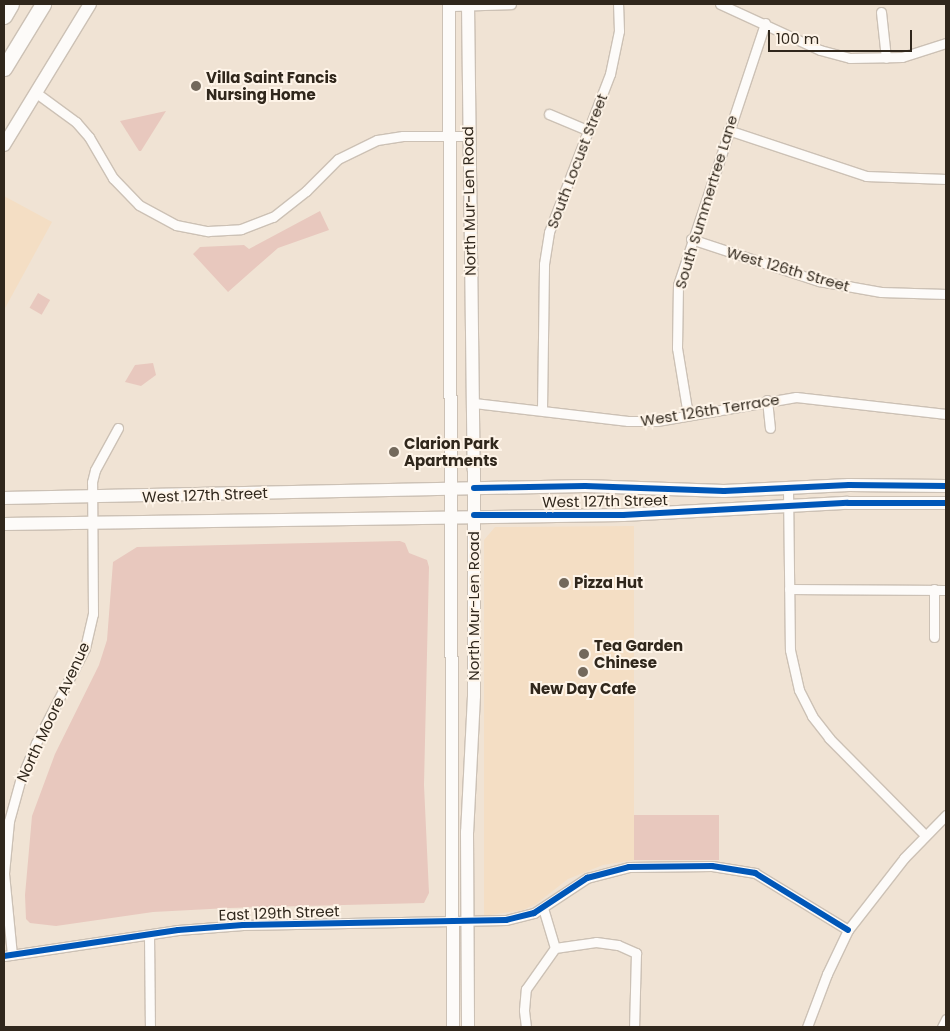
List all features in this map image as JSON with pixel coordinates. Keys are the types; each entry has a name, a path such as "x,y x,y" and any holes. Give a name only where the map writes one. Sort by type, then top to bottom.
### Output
{"highway":[{"path":"4,16 11,4"},
{"path":"4,68 43,4"}],"main road":[{"path":"4,145 90,4"},
{"name":"North Mur-Len Road","path":"449,5 454,1027"},
{"name":"North Mur-Len Road","path":"468,5 468,136 474,403 468,1027"},
{"name":"West 127th Street","path":"4,498 92,498 451,488 788,488 848,484 946,486"},
{"name":"West 127th Street","path":"4,524 94,524 451,515 623,515 788,506 946,503"}],"street":[{"path":"449,5 511,4"},
{"name":"South Locust Street","path":"542,410 544,264 549,232 614,59 618,4"},
{"path":"720,4 837,55 866,59 886,58 908,55 946,43"},
{"path":"881,12 886,58"},
{"name":"South Summertree Lane","path":"688,415 677,348 675,319 678,285 691,239 765,23"},
{"path":"35,92 76,122 121,188 150,213 188,228 222,231 254,225 285,209 333,164 361,146 397,136 468,136"},
{"path":"549,114 587,130"},
{"path":"728,130 866,176 946,179"},
{"name":"West 126th Street","path":"691,239 820,281 881,292 946,294"},
{"name":"West 126th Terrace","path":"474,403 628,421 657,421 767,400 818,398 946,414"},
{"path":"767,400 770,428"},
{"name":"North Moore Avenue","path":"8,955 4,873 9,821 20,782 36,743 86,648 93,614 94,524 92,498 95,470 118,428"},
{"path":"788,488 790,650 805,704 829,738 925,835"},
{"path":"790,589 946,590"},
{"path":"934,589 934,638"},
{"path":"808,1027 826,974 848,930 880,886 925,835 946,815"},
{"name":"East 129th Street","path":"8,955 149,935 243,925 453,923 519,918 543,908 587,878 616,868 735,867 764,877 848,930"},
{"path":"543,908 556,948"},
{"path":"149,935 150,1027"},
{"path":"526,1027 524,1010 526,989 556,948 596,942 618,945 636,954 634,1027"},
{"path":"942,1027 946,1020"}],"shaded area":[{"path":"166,111 141,151 139,151 120,121"},
{"path":"4,196 52,222 4,310"},
{"path":"320,211 329,230 278,248 228,292 193,254 200,247 244,245 249,249"},
{"path":"38,293 50,300 42,315 30,308"},
{"path":"153,363 156,375 141,386 125,382 135,365"},
{"path":"634,526 634,860 603,865 568,879 536,904 523,910 484,916 484,540 495,527"},
{"path":"400,541 405,543 409,553 427,560 429,567 424,785 429,893 424,903 229,908 153,912 56,926 30,923 26,919 25,895 32,816 55,754 99,665 107,640 113,562 137,547"},
{"path":"634,815 719,815 719,860 634,860"}],"cycle path":[{"path":"474,488 585,486 724,491 849,485 946,486"},
{"path":"474,515 623,515 848,503 946,503"},
{"path":"4,956 178,930 243,925 506,920 534,913 587,878 629,867 712,866 755,873 848,930"}],"place":[{"name":"Villa Saint Fancis Nursing Home","path":"196,86"},
{"name":"Clarion Park Apartments","path":"394,452"},
{"name":"Pizza Hut","path":"564,583"},
{"name":"Tea Garden Chinese","path":"584,654"},
{"name":"New Day Cafe","path":"583,672"}]}
